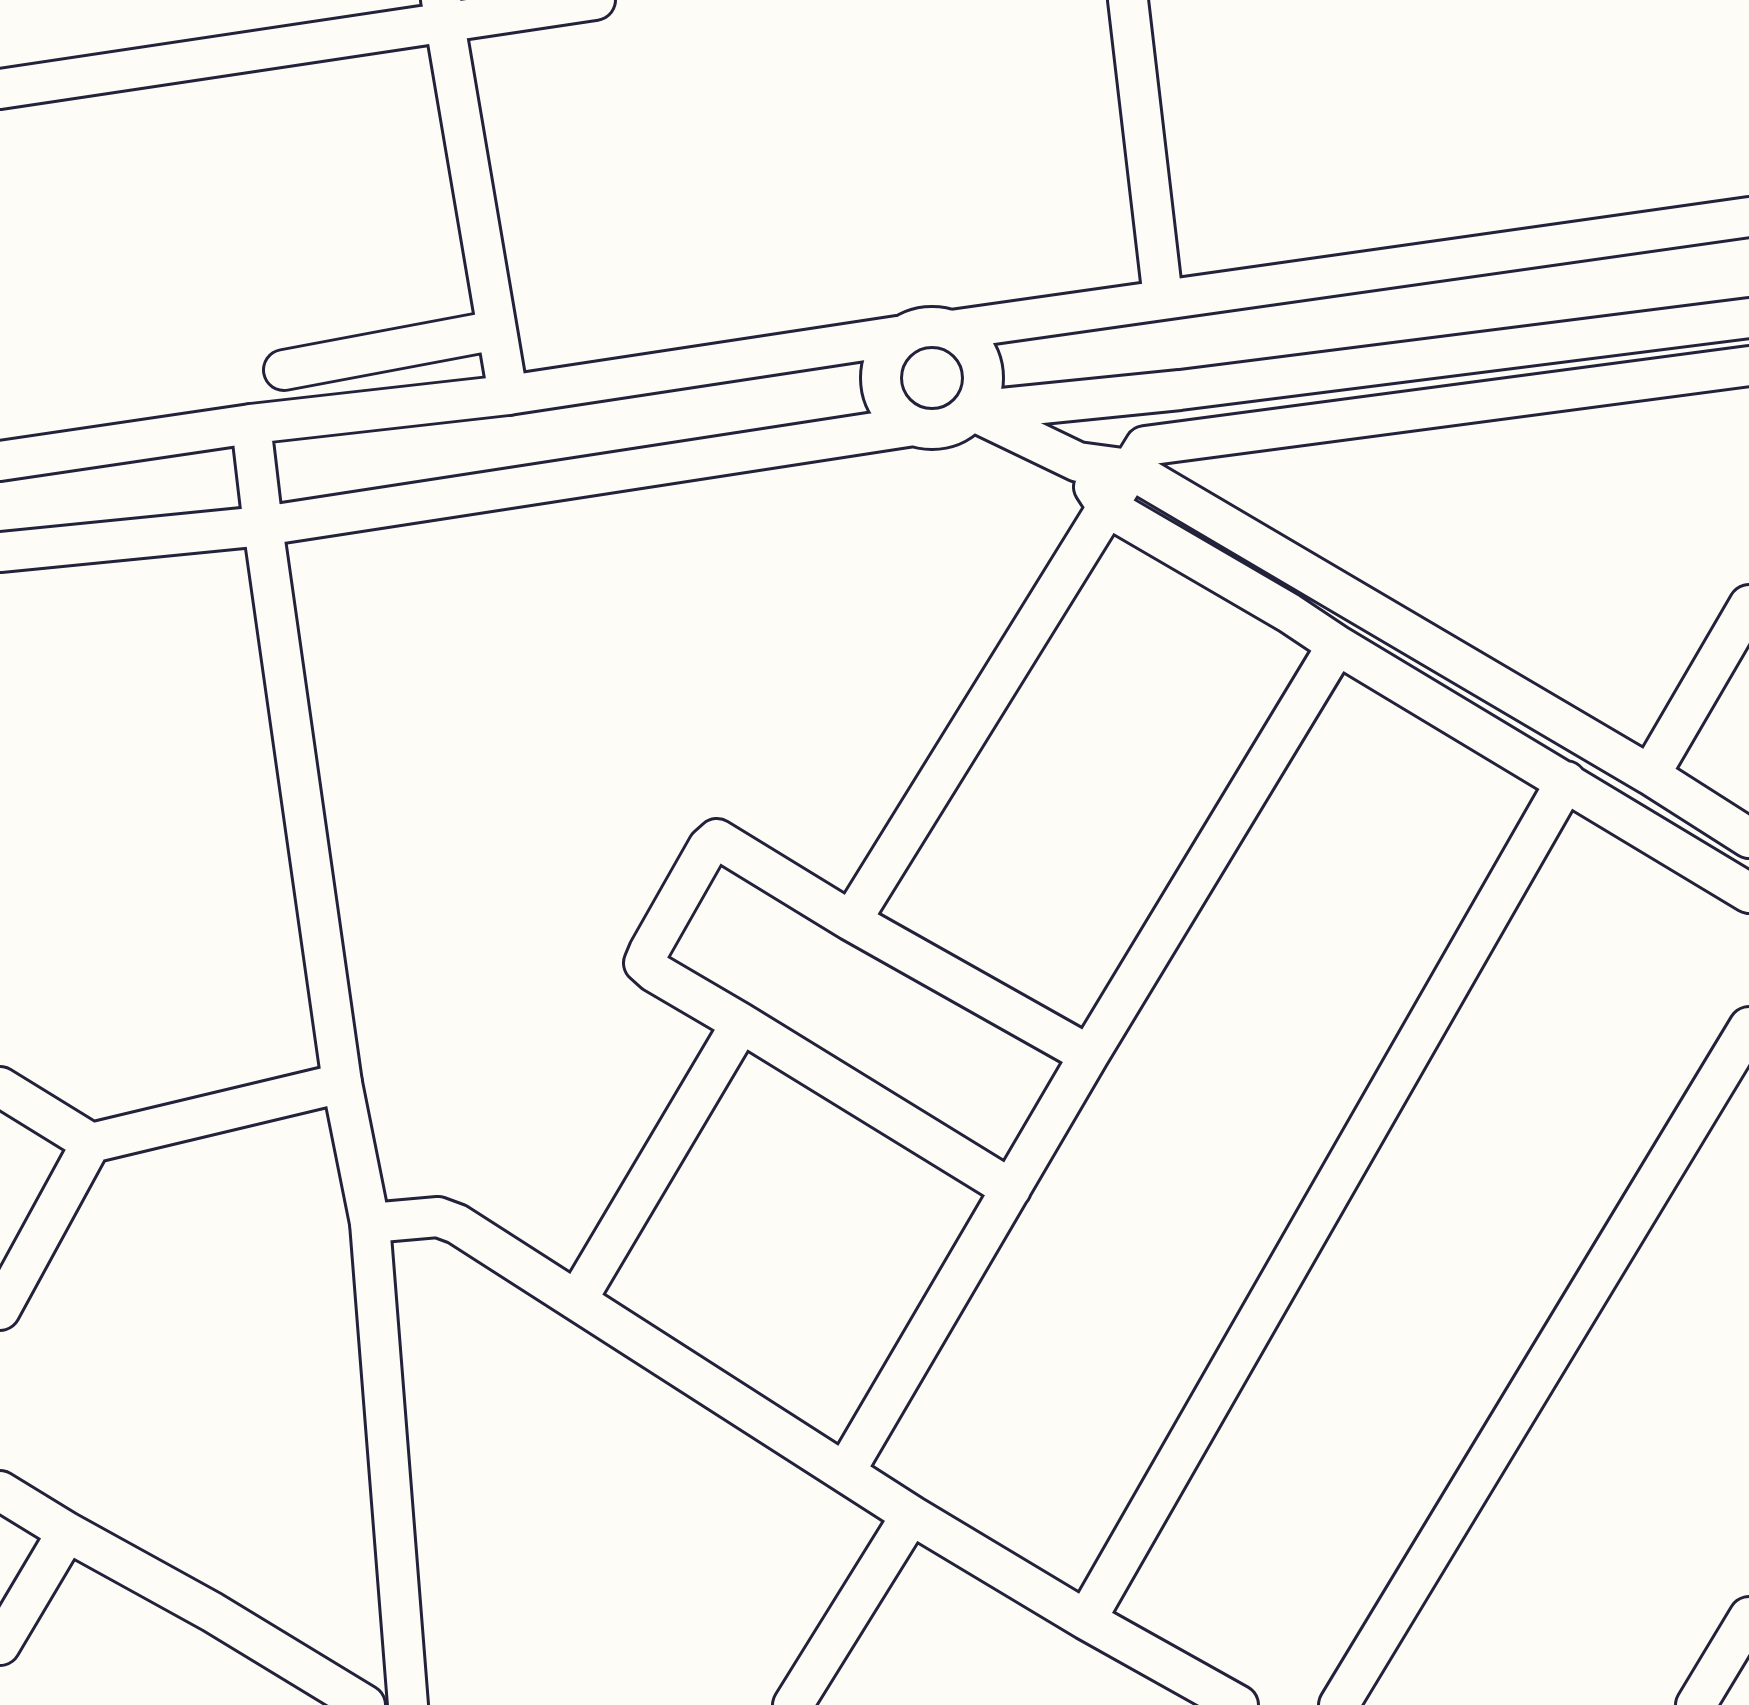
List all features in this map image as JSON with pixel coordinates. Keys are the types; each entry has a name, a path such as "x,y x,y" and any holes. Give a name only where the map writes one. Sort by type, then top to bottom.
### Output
{"street":[{"path":"0,89 443,12 595,0"},
{"path":"1128,0 1163,299"},
{"path":"443,12 508,395"},
{"path":"951,330 970,344 983,365 981,397 972,411 960,422 946,428 930,430 914,426 900,418 889,406 882,383 884,359 892,345 919,328 951,330 1749,217"},
{"path":"972,411 1180,390 1749,317"},
{"path":"284,370 497,330"},
{"path":"0,461 251,424 508,395 904,335"},
{"path":"851,921 1145,446 1749,366"},
{"path":"972,411 1079,462 1130,469 1650,775 1745,836 1734,884 1337,645 1289,613 1107,507 1079,462"},
{"path":"251,424 342,1083 370,1223 408,1705"},
{"path":"0,552 263,526 914,426"},
{"path":"1289,613 1312,576"},
{"path":"1650,775 1749,605"},
{"path":"845,1472 1089,1055 1337,645"},
{"path":"1086,1620 1566,782"},
{"path":"1011,1189 653,972 644,963 708,848 717,839 851,921 1089,1055"},
{"path":"577,1300 740,1023"},
{"path":"1339,1705 1749,1027"},
{"path":"0,1087 91,1143 342,1083"},
{"path":"0,1310 91,1143"},
{"path":"370,1223 438,1217 457,1224 911,1515 1086,1620 1238,1705"},
{"path":"0,1491 67,1532 212,1612 365,1705"},
{"path":"793,1705 911,1515"},
{"path":"0,1645 67,1532"},
{"path":"1696,1705 1749,1617"}]}
